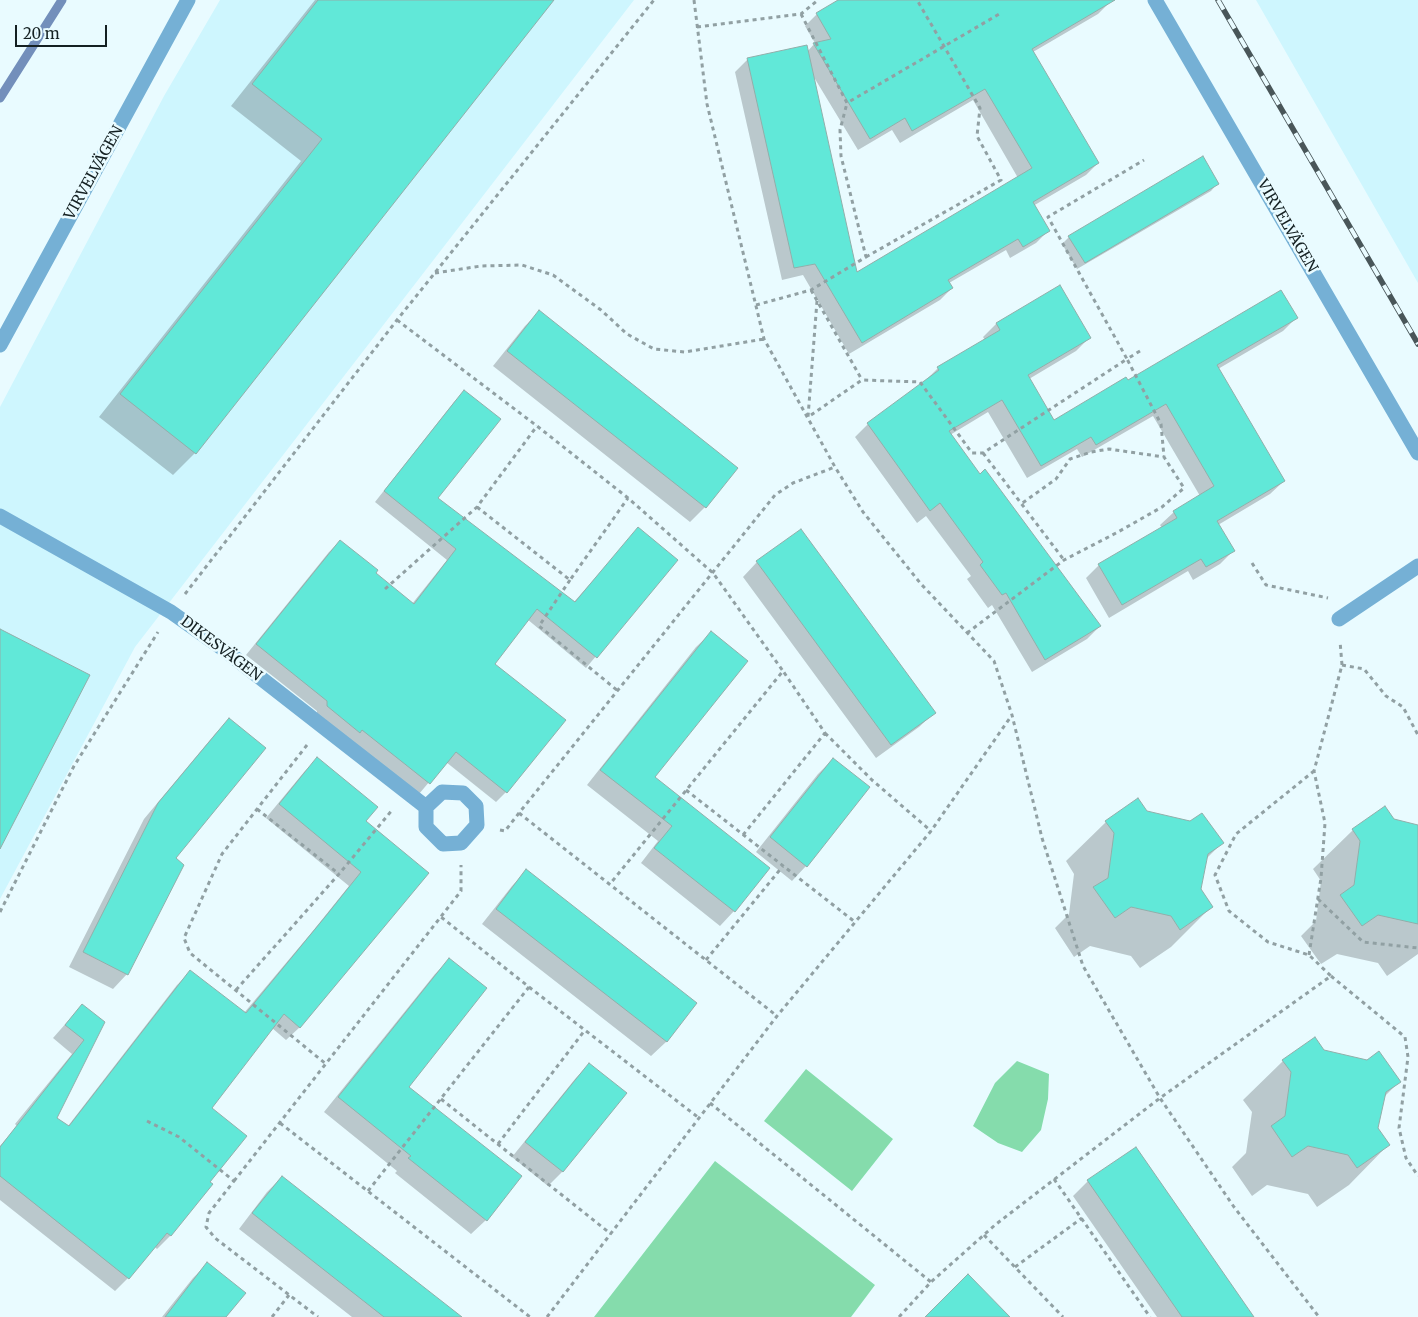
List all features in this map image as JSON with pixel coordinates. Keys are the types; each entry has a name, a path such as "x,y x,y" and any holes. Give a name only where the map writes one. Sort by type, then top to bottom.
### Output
{"street":[{"name":"VIRVELVÄGEN","path":"0,345 188,0"},
{"name":"VIRVELVÄGEN","path":"1155,0 1418,453"},
{"name":"DIKESVÄGEN","path":"0,516 171,612 226,651 426,807"},
{"path":"1339,619 1418,566"},
{"path":"442,792 463,793 476,806 477,825 461,843 443,844 426,827 426,807 442,792"}],"path":[{"path":"0,912 74,766 171,612 397,320 654,0"},
{"path":"694,0 707,104 764,339 835,467 863,512 921,584 994,661 1012,715 1042,838 1083,966 1160,1098 1234,1207 1319,1317"},
{"path":"697,27 801,14 818,0"},
{"path":"756,305 811,290 1001,180 977,136 980,108 917,0"},
{"path":"847,103 1001,13"},
{"path":"801,14 847,103 840,130 842,156 866,257"},
{"path":"967,633 1064,560 1162,507 1184,488 1164,457 1161,424 1048,216 1144,160"},
{"path":"434,274 481,266 522,265 553,275 600,310 627,334 654,349 685,352 764,339"},
{"path":"811,290 862,380"},
{"path":"808,417 818,301"},
{"path":"397,320 628,498 713,573 825,733 872,780 931,831"},
{"path":"808,417 862,380 920,382 972,453 983,453 1140,351"},
{"path":"385,589 477,507 536,426"},
{"path":"1021,504 1056,479 1070,459 1091,452 1109,449 1164,457"},
{"path":"983,453 1064,560"},
{"path":"477,825 505,831 775,495 792,483 835,467"},
{"path":"618,691 539,626 628,498"},
{"path":"477,507 570,580"},
{"path":"1252,563 1266,585 1328,597 1339,619 1342,665 1314,771 1326,823 1318,899 1309,955"},
{"path":"1342,665 1364,669 1386,696 1403,708 1418,735"},
{"path":"610,884 783,671"},
{"path":"547,1317 778,1016 931,831 1012,715"},
{"path":"322,726 222,854 184,938 190,953 326,1064"},
{"path":"743,834 825,733"},
{"path":"1314,771 1236,834 1215,875 1229,911 1268,942 1309,955 1331,976 1405,1037 1408,1057 1399,1128 1406,1158 1418,1176"},
{"path":"686,790 855,923"},
{"path":"236,990 339,874 407,792"},
{"path":"257,809 339,874"},
{"path":"519,813 778,1016"},
{"path":"318,1317 214,1238 206,1227 209,1213 460,891 461,843"},
{"path":"706,960 783,866"},
{"path":"1318,899 1363,942 1418,948"},
{"path":"441,917 699,1118"},
{"path":"899,1317 931,1282 984,1235 1054,1179 1160,1098 1331,976"},
{"path":"368,1191 529,987"},
{"path":"498,1144 585,1030"},
{"path":"441,1099 610,1234"},
{"path":"710,1103 931,1282"},
{"path":"147,1121 180,1137 234,1181"},
{"path":"280,1123 530,1317"},
{"path":"1054,1179 1150,1317"},
{"path":"1015,1267 1082,1218"},
{"path":"984,1235 1063,1317"},
{"path":"272,1317 289,1295"}],"shaded area":[{"path":"220,0 634,0 135,647 0,899 0,407 164,96"},
{"path":"1256,0 1418,0 1418,283"}],"green space":[{"path":"1017,1061 1049,1074 1048,1099 1041,1130 1022,1152 998,1143 973,1126 995,1083"},
{"path":"806,1069 893,1139 852,1191 764,1121"},
{"path":"715,1161 875,1285 851,1317 594,1317"}],"building":[{"path":"318,0 554,0 196,454 120,394 322,139 252,84"},
{"path":"838,0 1115,0 1032,49 1099,163 1033,202 1050,231 1023,247 1018,239 948,280 953,288 862,343 815,264 794,268 747,58 807,45 857,272 1032,168 985,89 912,131 905,118 870,139 813,43 831,39 816,13"},
{"path":"1203,156 1219,184 1085,263 1068,236"},
{"path":"1060,285 1091,338 1028,375 1054,420 1126,377 1128,380 1281,290 1298,318 1217,365 1285,481 1217,521 1235,551 1206,567 1201,559 1122,605 1098,564 1177,518 1173,511 1214,486 1166,404 1096,445 1091,437 1041,466 1002,400 949,431 980,474 985,469 1101,626 1045,660 1006,593 1002,595 980,565 983,562 940,503 930,511 867,423 939,370 937,367 1000,330 996,323"},
{"path":"539,310 738,468 706,508 507,351"},
{"path":"464,390 501,419 438,498 575,602 638,527 678,560 597,658 537,609 495,664 566,720 507,793 456,752 430,784 362,730 360,733 327,706 327,701 256,644 340,540 378,570 376,573 414,604 456,549 384,491"},
{"path":"801,529 936,713 891,745 756,561"},
{"path":"0,629 90,675 0,849"},
{"path":"711,631 748,661 655,777 770,868 735,912 654,848 672,826 600,770"},
{"path":"229,718 266,748 176,858 184,865 128,975 83,952 158,803"},
{"path":"317,757 378,807 366,821 429,873 300,1028 284,1014 212,1108 247,1136 210,1182 213,1184 171,1236 167,1233 129,1279 0,1176 0,1147 84,1040 65,1025 82,1004 105,1022 57,1118 69,1126 190,970 246,1013 325,917 361,872 279,804"},
{"path":"833,758 870,787 807,867 770,837"},
{"path":"1138,798 1147,811 1190,821 1202,813 1224,843 1208,854 1201,889 1213,907 1180,930 1171,916 1131,907 1115,918 1093,887 1108,878 1114,833 1105,821"},
{"path":"1385,806 1394,819 1418,825 1418,924 1378,915 1362,926 1340,895 1354,885 1360,841 1352,829"},
{"path":"526,869 697,1003 667,1042 496,909"},
{"path":"449,958 487,988 409,1087 522,1176 487,1221 408,1158 411,1156 338,1097"},
{"path":"1315,1037 1324,1050 1367,1060 1379,1051 1401,1082 1386,1092 1378,1128 1390,1145 1357,1168 1348,1155 1308,1146 1292,1157 1271,1126 1285,1116 1291,1072 1282,1060"},
{"path":"589,1063 627,1093 563,1172 525,1142"},
{"path":"1136,1147 1254,1317 1182,1317 1087,1180"},
{"path":"282,1176 462,1317 384,1317 252,1213"},
{"path":"207,1262 246,1293 226,1317 165,1317"},
{"path":"968,1274 1010,1317 925,1317"}],"waterway":[{"path":"0,98 62,0"}],"railway":[{"path":"1218,0 1418,344"}]}
